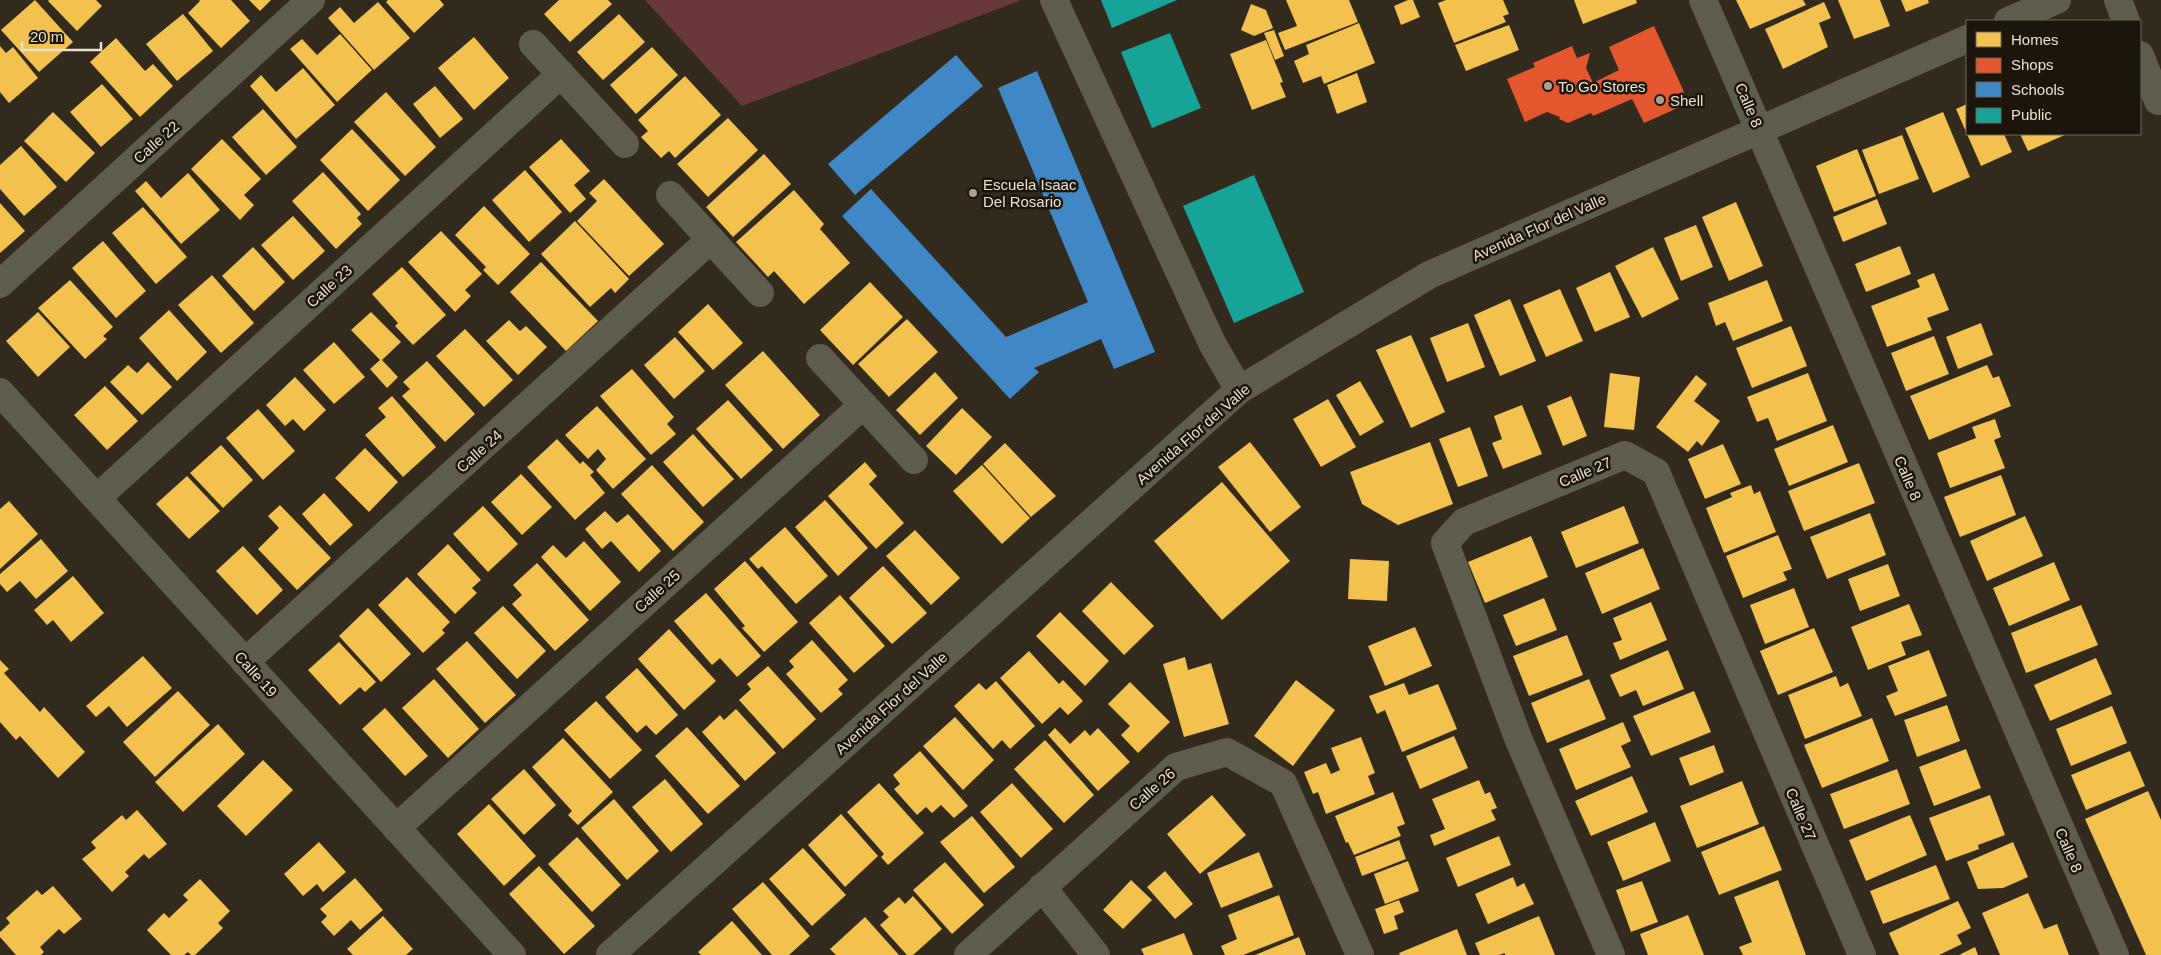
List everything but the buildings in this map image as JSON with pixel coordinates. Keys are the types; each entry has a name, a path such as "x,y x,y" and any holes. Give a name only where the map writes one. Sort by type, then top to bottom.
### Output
{"street":[{"name":"Calle 22","path":"0,284 311,0"},
{"path":"1054,0 1212,343 1239,390"},
{"name":"Calle 8","path":"1704,0 2115,955"},
{"path":"2010,20 2057,0"},
{"path":"2118,0 2126,20"},
{"name":"Avenida Flor del Valle","path":"610,955 1239,390 1429,275 1966,39"},
{"path":"533,44 625,144"},
{"path":"2141,58 2158,101"},
{"name":"Calle 23","path":"96,498 561,74"},
{"path":"670,195 760,293"},
{"name":"Calle 24","path":"246,662 711,240"},
{"path":"820,358 914,460"},
{"name":"Calle 19","path":"0,392 512,955"},
{"name":"Calle 25","path":"396,828 863,405"},
{"name":"Calle 27","path":"1611,955 1518,738 1445,543 1464,522 1625,455 1656,472 1862,955"},
{"name":"Calle 26","path":"968,955 1176,767 1227,752 1284,783 1360,955"},
{"path":"1042,887 1096,955"}],"shaded area":[{"path":"645,0 1021,0 742,106"}],"place":[{"name":"To Go Stores","path":"1548,86"},
{"name":"Shell","path":"1660,100"},
{"name":"Escuela Isaac Del Rosario","path":"973,193"}]}
